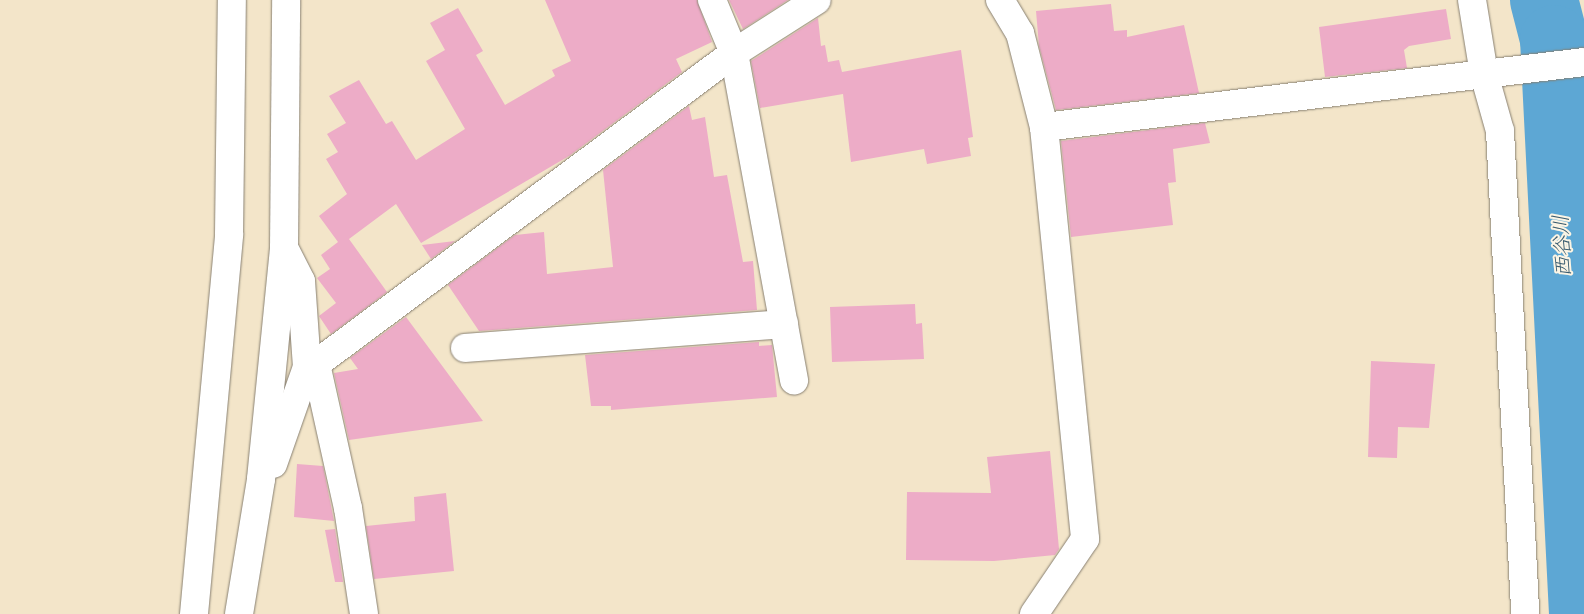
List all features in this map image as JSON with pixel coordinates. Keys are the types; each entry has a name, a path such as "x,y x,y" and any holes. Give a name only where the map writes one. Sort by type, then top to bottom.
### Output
{"street":[{"path":"194,614 229,234 232,0"},
{"path":"239,614 261,479 284,248 286,0"},
{"path":"712,0 734,53 794,381"},
{"path":"261,479 271,471 311,366 734,53 818,0"},
{"path":"1000,0 1020,32 1044,128 1085,539 1034,614"},
{"path":"1472,0 1484,74 1500,131 1525,614"},
{"path":"1044,128 1580,62"},
{"path":"284,248 301,281 311,366 348,508 364,614"},
{"path":"465,348 784,324"}],"building":[{"path":"545,0 697,0 712,42 676,59 682,72 569,156 421,243 396,204 349,239 387,292 331,334 319,316 336,303 317,278 330,269 321,255 338,242 319,216 347,194 326,159 338,152 327,134 346,123 329,96 359,80 386,124 392,121 416,160 465,129 426,61 445,50 430,23 458,8 483,51 476,55 505,105 555,76 552,70 571,61"},
{"path":"729,0 788,0 743,29"},
{"path":"1111,4 1114,31 1127,30 1127,37 1184,25 1199,93 1056,110 1039,46 1036,11"},
{"path":"1446,9 1451,39 1409,46 1404,50 1407,68 1325,77 1319,27"},
{"path":"818,18 821,46 825,45 828,62 839,60 842,72 961,50 973,137 968,138 971,156 927,164 924,149 851,162 843,94 760,108 751,61"},
{"path":"689,106 692,120 705,117 714,177 727,175 743,262 753,261 757,310 479,331 448,285 515,235 544,232 547,274 613,267 603,170"},
{"path":"1205,123 1210,143 1173,149 1176,182 1168,183 1173,225 1071,237 1061,141"},
{"path":"455,241 431,259 422,245"},
{"path":"915,304 916,324 922,323 924,359 832,362 830,307"},
{"path":"406,317 483,421 349,440 334,373 358,369 350,358"},
{"path":"759,342 759,346 772,345 777,397 611,410 611,406 591,406 585,355"},
{"path":"1371,361 1435,364 1429,428 1398,427 1397,458 1368,457"},
{"path":"1050,451 1059,549 1055,555 994,561 906,560 907,492 991,493 987,457"},
{"path":"297,464 323,466 334,521 294,517"},
{"path":"446,493 454,571 374,579 366,526 415,521 414,497"},
{"path":"335,529 343,582 335,582 325,530"}],"waterway":[{"name":"西谷川","path":"1544,0 1554,39 1583,614"}]}
